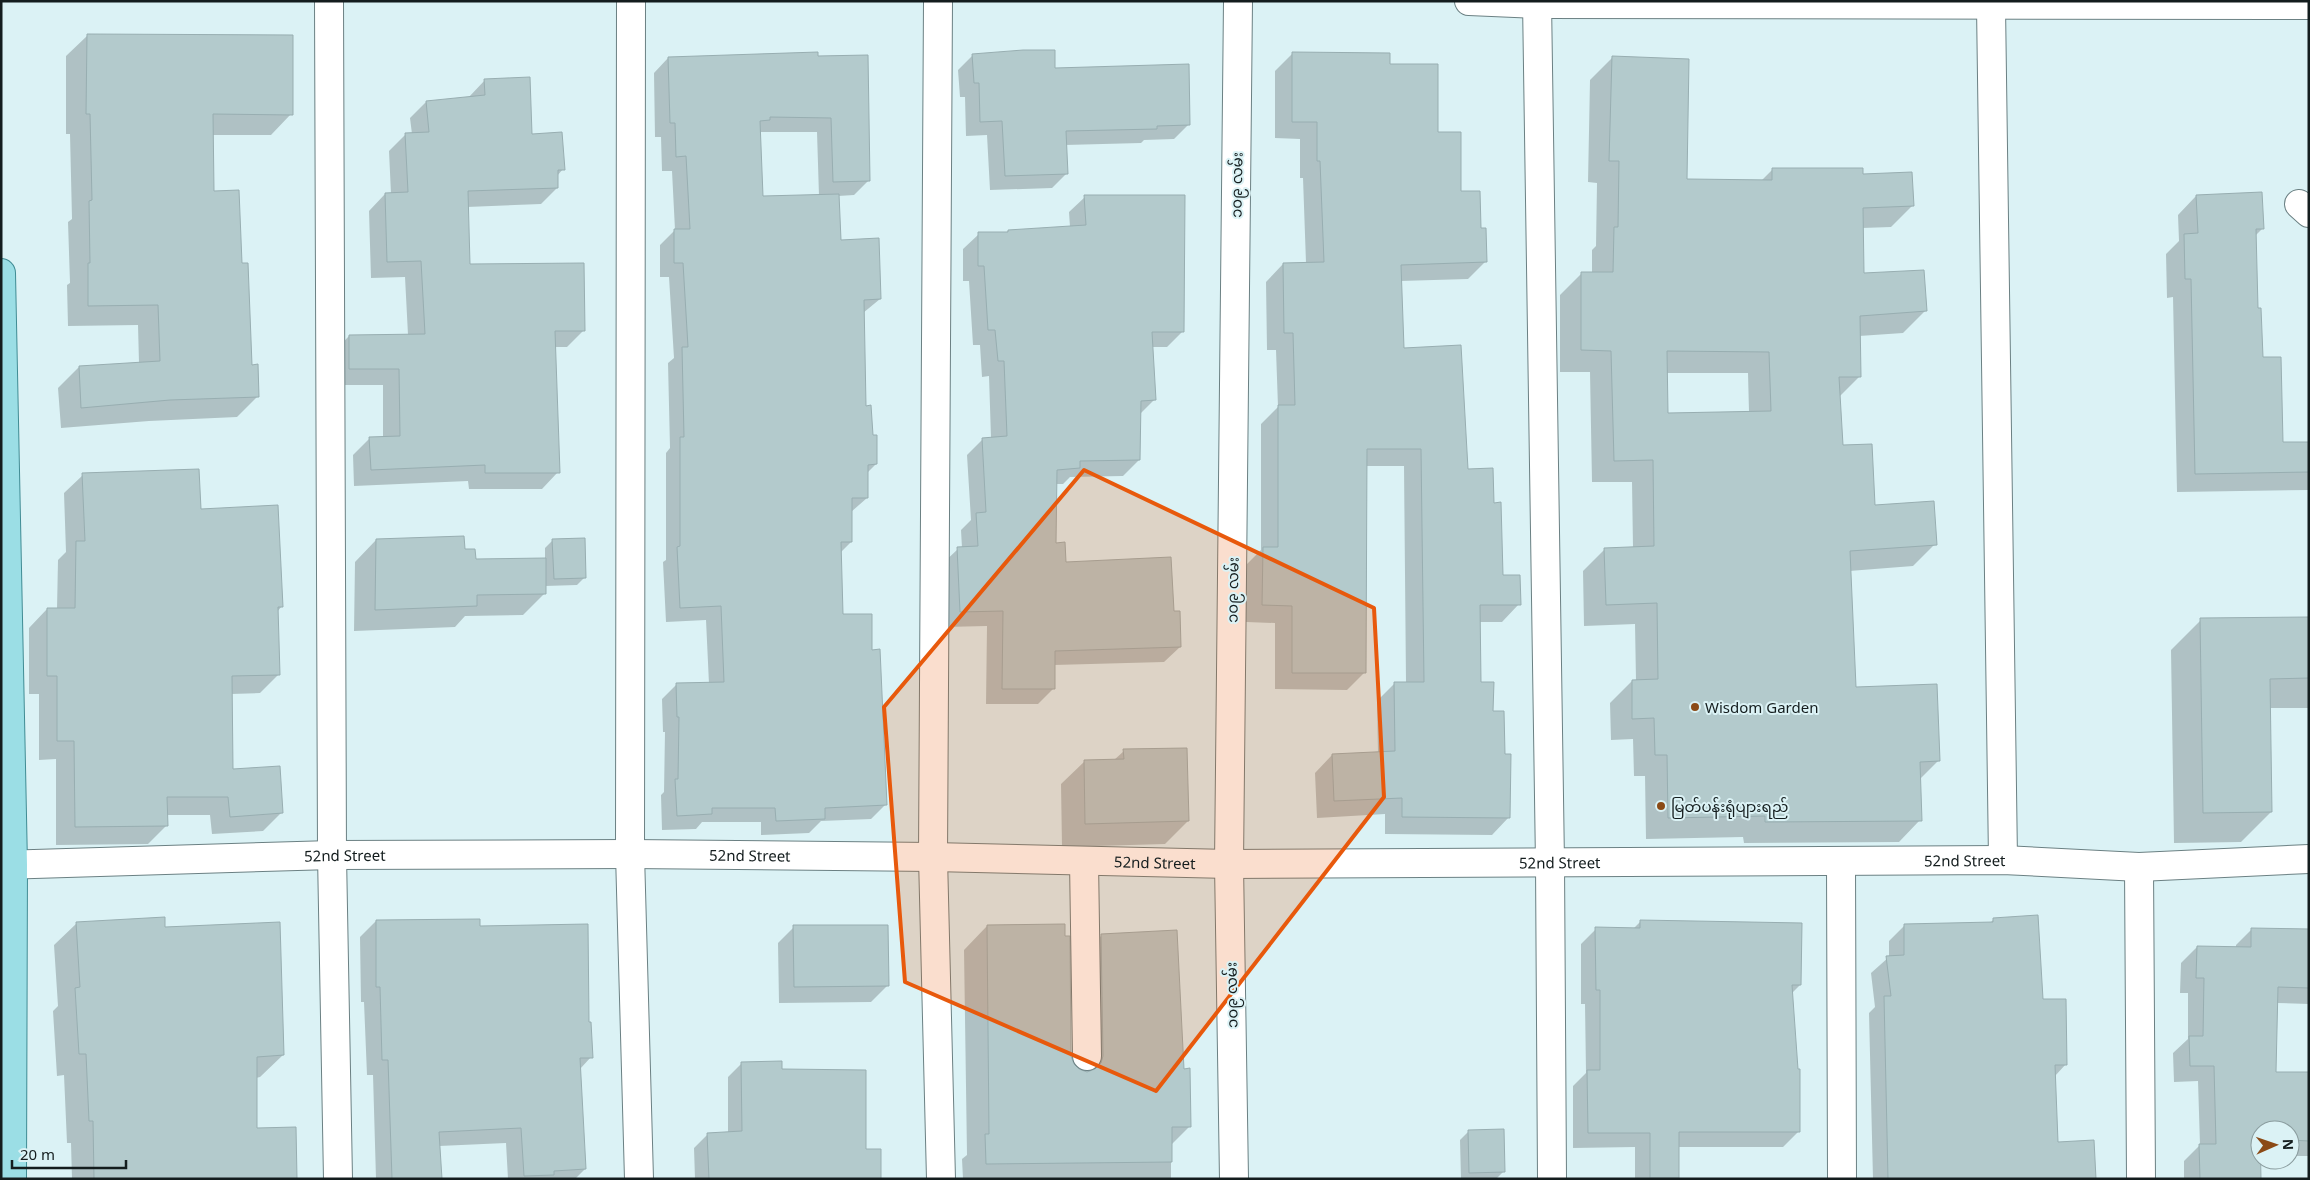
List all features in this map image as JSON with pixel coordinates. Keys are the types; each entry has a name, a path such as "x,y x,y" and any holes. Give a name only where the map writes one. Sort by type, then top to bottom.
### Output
{"main road":[{"path":"1,273 12,1179"}],"street":[{"path":"329,1 332,855 338,1179"},
{"path":"631,1 630,854 639,1179"},
{"path":"938,1 932,857 941,1179"},
{"name":"၁၀၉ လမ်း","path":"1234,1179 1229,864 1238,1"},
{"path":"1469,1 1991,6 2143,2 2309,5"},
{"path":"1537,3 1550,863 1552,1179"},
{"path":"1991,6 2003,860"},
{"name":"52nd Street","path":"7,865 332,855 630,854 932,857 1229,864 2003,860 2139,867 2309,859"},
{"path":"1084,861 1087,1056"},
{"path":"1841,862 1842,1179"},
{"path":"2139,867 2142,1179"}],"highlighted area":[{"path":"1084,470 1374,608 1384,797 1156,1091 905,982 884,707"}],"building":[{"path":"87,34 293,35 293,115 213,114 214,191 239,190 242,263 248,263 252,365 258,364 259,397 170,400 81,408 79,366 160,361 158,305 88,306 88,263 90,263 89,201 92,200 90,114 86,114"},
{"path":"1023,50 1055,50 1055,68 1189,64 1190,125 1157,126 1157,129 1066,131 1068,174 1005,176 1002,121 980,122 979,83 974,83 972,54"},
{"path":"818,52 818,56 868,55 870,181 833,182 831,118 770,117 770,120 760,121 763,196 839,194 841,240 879,238 881,299 864,300 866,406 871,405 873,435 877,435 877,464 868,465 868,498 852,498 852,542 841,542 843,614 872,614 872,650 880,649 887,805 825,808 825,819 776,821 775,808 712,808 712,814 677,816 675,779 678,779 679,717 677,717 676,683 724,682 721,606 680,608 677,547 680,546 680,437 684,437 682,347 688,347 683,263 674,263 674,229 690,229 686,156 676,157 675,123 670,123 668,57"},
{"path":"1292,52 1390,53 1390,64 1438,64 1438,132 1461,132 1461,191 1480,191 1481,228 1486,228 1487,262 1401,265 1404,348 1461,345 1468,469 1493,468 1494,503 1501,502 1503,575 1520,575 1521,605 1480,605 1481,682 1494,682 1493,711 1504,711 1505,754 1511,754 1510,818 1402,817 1402,798 1334,801 1332,754 1395,751 1394,682 1424,682 1421,449 1367,449 1366,673 1292,673 1292,606 1262,605 1263,547 1278,547 1278,405 1295,405 1293,333 1284,333 1283,263 1324,262 1320,161 1317,161 1317,122 1292,122"},
{"path":"1612,56 1689,59 1687,179 1772,180 1772,168 1863,168 1863,174 1912,172 1914,206 1863,208 1864,273 1924,270 1927,311 1860,316 1861,377 1839,377 1843,445 1872,444 1875,505 1934,501 1937,545 1850,551 1856,687 1937,684 1940,761 1920,762 1922,821 1765,822 1765,816 1668,818 1667,755 1655,755 1654,718 1632,719 1632,680 1658,679 1657,603 1606,605 1604,548 1654,546 1653,460 1614,461 1611,351 1581,350 1581,272 1613,272 1614,227 1618,227 1619,161 1609,161","holes":["1667,351 1769,352 1771,411 1668,413"]},
{"path":"530,77 532,134 562,132 565,170 558,170 558,188 468,191 470,264 584,263 585,331 555,331 560,473 485,473 485,465 371,470 369,437 400,436 399,369 349,369 349,335 425,334 421,261 387,262 385,193 408,192 405,133 429,132 426,101 485,95 484,79"},
{"path":"2262,192 2264,229 2256,229 2258,308 2261,308 2263,357 2281,357 2283,442 2309,442 2309,472 2195,474 2191,279 2185,279 2184,234 2198,233 2196,195"},
{"path":"1084,195 1185,195 1184,332 1152,332 1156,400 1141,401 1140,460 1080,461 1080,468 1057,470 1056,543 1065,542 1066,562 1171,557 1174,611 1180,611 1181,647 1055,651 1055,689 1002,689 1003,611 960,612 957,547 978,546 976,513 986,512 982,438 1007,436 1004,361 998,361 995,330 988,330 984,266 978,266 978,232 1008,232 1008,230 1086,225"},
{"path":"199,469 201,509 278,505 283,607 278,607 280,675 232,676 233,769 280,766 283,813 230,817 228,797 167,797 168,826 75,827 74,741 57,741 57,676 47,676 47,608 75,608 76,541 85,541 82,473"},
{"path":"464,536 465,549 475,549 476,559 546,558 546,594 477,595 477,606 375,610 376,539"},
{"path":"585,538 586,578 554,579 552,539"},
{"path":"2309,617 2309,678 2270,679 2272,812 2203,813 2200,618"},
{"path":"1187,748 1189,821 1085,824 1084,760 1124,759 1123,749"},
{"path":"2038,915 2043,999 2066,999 2067,1065 2055,1065 2058,1142 2094,1140 2096,1179 1888,1179 1884,996 1891,996 1886,956 1904,955 1904,924 1993,922 1993,918"},
{"path":"165,917 165,927 280,922 284,1055 257,1057 257,1128 296,1127 297,1179 94,1179 93,1121 89,1121 86,1054 79,1054 75,988 80,987 76,922"},
{"path":"480,919 480,926 588,924 589,1022 591,1022 593,1058 580,1058 586,1169 554,1171 554,1175 524,1176 521,1128 439,1132 442,1179 392,1179 388,1060 382,1060 380,987 376,987 376,920"},
{"path":"1640,920 1802,923 1801,985 1792,985 1798,1069 1800,1069 1800,1132 1679,1132 1679,1178 1650,1178 1650,1133 1588,1133 1587,1070 1600,1070 1600,990 1596,990 1595,927 1640,928"},
{"path":"1065,924 1065,936 1070,936 1071,1056 1074,1064 1079,1069 1087,1072 1095,1069 1101,1063 1103,1056 1101,934 1177,930 1184,1069 1190,1068 1191,1127 1172,1127 1172,1162 986,1164 985,1134 989,1134 987,925"},
{"path":"793,925 888,925 889,986 794,987"},
{"path":"2251,928 2309,929 2309,988 2278,987 2276,1072 2309,1072 2309,1141 2300,1141 2300,1120 2250,1120 2250,1170 2261,1170 2261,1179 2200,1179 2199,1144 2216,1144 2214,1066 2190,1066 2189,1036 2203,1036 2204,978 2196,978 2197,946 2251,947"},
{"path":"782,1061 782,1069 866,1070 866,1149 881,1149 881,1179 709,1179 707,1133 742,1131 741,1062"},
{"path":"1504,1129 1505,1172 1469,1173 1468,1130"}],"place":[{"name":"Wisdom Garden","path":"1695,707"},
{"name":"မြတ်ပန်းရုံပျားရည်","path":"1661,806"}]}
